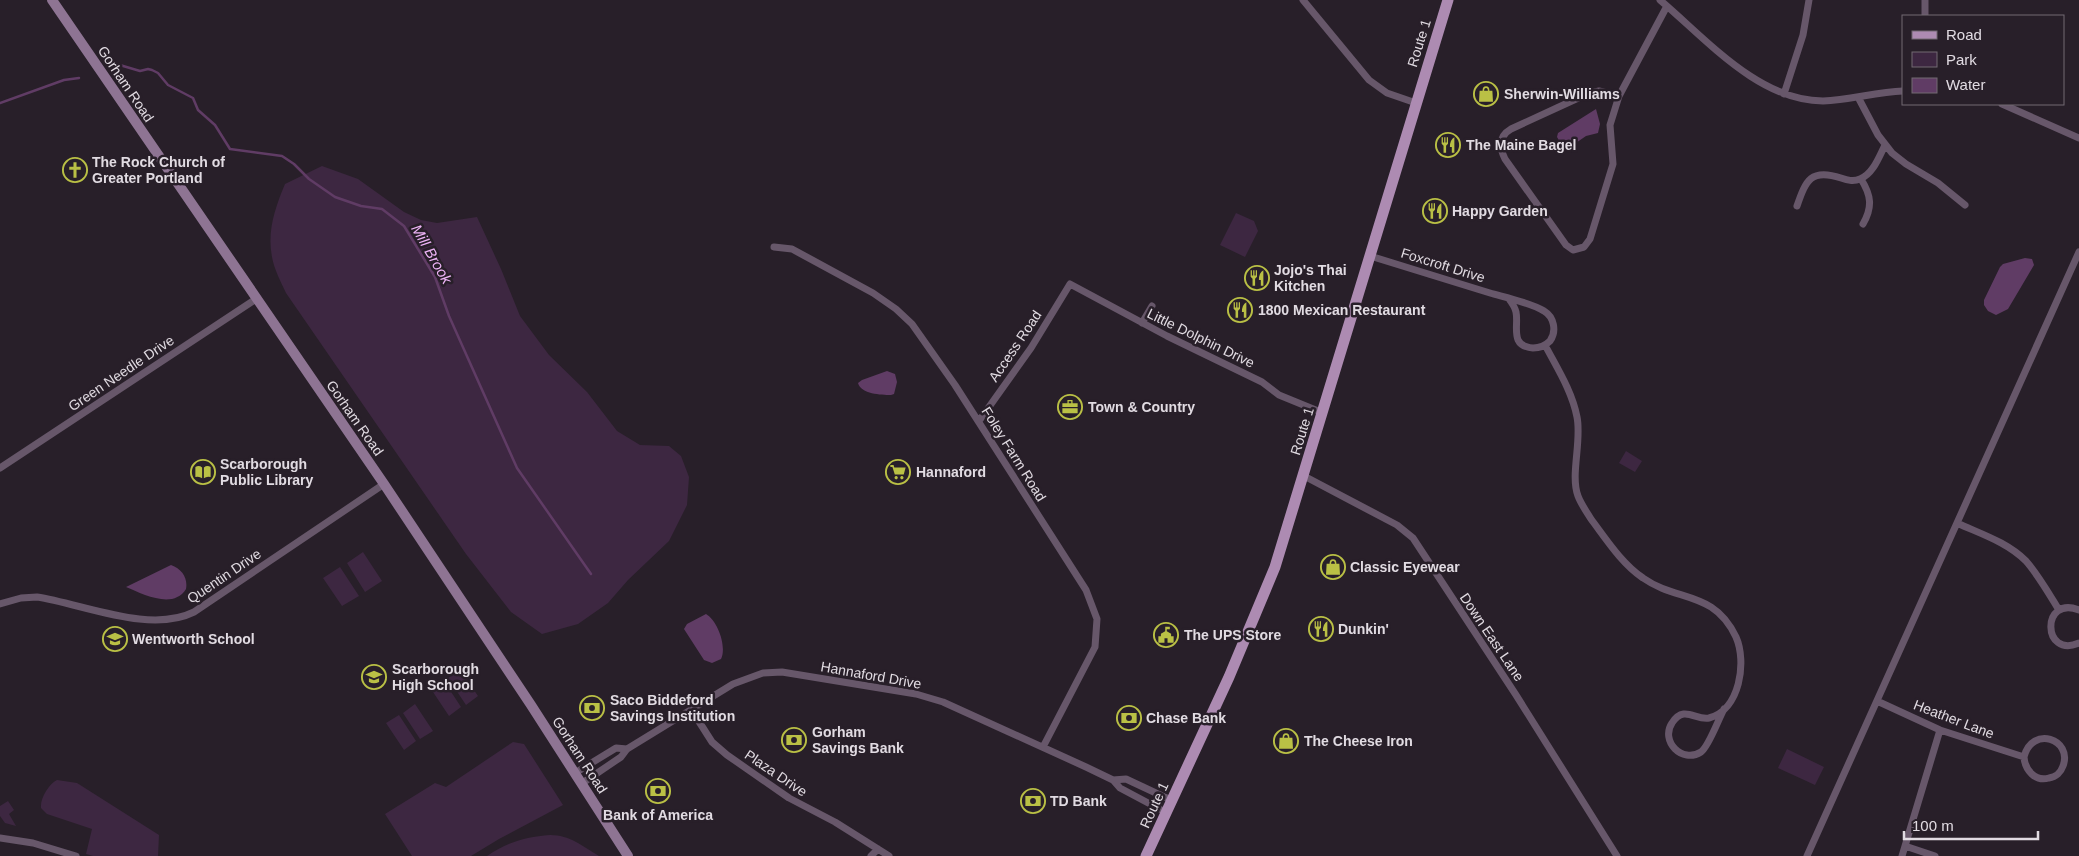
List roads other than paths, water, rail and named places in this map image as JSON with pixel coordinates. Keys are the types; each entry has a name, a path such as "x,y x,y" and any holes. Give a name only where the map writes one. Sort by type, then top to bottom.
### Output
{"main road":[{"name":"Gorham Road","path":"52,0 384,484 628,856"},
{"name":"Route 1","path":"1146,856 1173,801 1258,611 1275,567 1448,0"}],"street":[{"path":"1304,0 1368,80 1387,93 1416,102"},
{"path":"1660,0 1747,74 1764,86 1784,94 1816,100 1902,91"},
{"path":"1784,94 1803,35 1809,0"},
{"path":"1925,15 1926,0"},
{"path":"1619,96 1599,91 1587,94 1511,129 1504,134 1501,140 1505,159 1571,250 1576,250 1587,244 1596,226 1614,161 1610,125 1611,116 1619,96 1667,6"},
{"path":"1858,97 1885,145 1906,164 1938,183 1965,205"},
{"path":"2004,105 2079,138"},
{"path":"1797,206 1807,183 1818,174 1828,174 1849,181 1862,179 1872,170 1885,145"},
{"path":"1862,179 1868,189 1871,205 1864,224"},
{"name":"Foley Farm Road","path":"774,247 792,249 873,293 901,312 919,332 979,421 1081,580 1097,619 1097,634 1092,654 1044,747"},
{"path":"1807,856 2079,252"},
{"name":"Foxcroft Drive","path":"1370,256 1541,309 1550,317 1554,326 1554,332 1545,345"},
{"name":"Access Road","path":"979,421 1031,348 1070,284"},
{"name":"Little Dolphin Drive","path":"1070,284 1142,323 1262,382 1279,395 1323,413"},
{"name":"Green Needle Drive","path":"0,468 256,299"},
{"path":"1509,299 1516,313 1515,330 1519,340 1530,347 1536,348 1545,345 1566,385 1577,418 1579,435 1576,490 1580,502 1617,552 1636,573 1659,586 1704,602 1723,617 1736,638 1740,652 1740,674 1732,698 1716,724 1709,742 1700,752 1694,754 1684,754 1673,747 1669,731 1675,719 1687,714 1708,718 1724,709"},
{"path":"1142,323 1152,306"},
{"name":"Down East Lane","path":"1304,476 1397,525 1413,538 1524,708 1617,856"},
{"name":"Quentin Drive","path":"0,604 21,598 36,597 145,620 178,619 194,612 384,484"},
{"path":"1957,523 2000,542 2019,556 2033,570 2060,610"},
{"path":"2079,610 2072,608 2060,610 2052,619 2050,625 2056,641 2068,646 2079,643"},
{"name":"Hannaford Drive","path":"581,784 621,757 627,749 744,679 763,673 782,672 928,698 959,708 1113,780 1120,788 1167,813"},
{"name":"Heather Lane","path":"1878,701 1940,730 2024,757"},
{"name":"Plaza Drive","path":"691,709 712,742 727,754 789,798 835,822 889,856"},
{"path":"1902,856 1940,730"},
{"path":"2048,738 2060,745 2065,757 2064,764 2057,775 2044,779 2032,775 2024,764 2024,757 2026,750 2035,740 2048,738"},
{"name":"Hannaford Drive","path":"575,773 616,748 627,749"},
{"name":"Hannaford Drive","path":"1113,780 1126,779 1173,801"},
{"path":"0,838 33,843 76,856"},
{"path":"1905,846 1935,856"},
{"path":"871,856 878,849"}],"water":[{"path":"1596,109 1600,124 1598,133 1586,136 1570,147 1561,144 1557,137 1558,133"},
{"path":"2025,258 2032,259 2034,265 2008,309 1996,315 1988,311 1984,305 1984,300 2000,267 2003,264"},
{"path":"887,371 895,374 897,382 894,394 887,395 867,392 858,383 862,380"},
{"path":"171,565 183,574 186,585 186,589 174,599 149,596 126,587"},
{"path":"706,614 718,628 723,648 721,659 712,663 704,660 684,629 687,624"}],"waterway":[{"name":"Mill Brook","path":"113,63 140,71 152,70 158,73 168,85 193,98 198,110 215,125 230,149 282,156 294,164 309,179 335,197 361,206 382,209 404,226 435,277 449,316 517,468 591,574"},
{"name":"Mill Brook","path":"0,103 64,80 79,78"}],"place":[{"name":"Sherwin-Williams","path":"1486,94"},
{"name":"The Maine Bagel","path":"1448,145"},
{"name":"The Rock Church of Greater Portland","path":"75,170"},
{"name":"Happy Garden","path":"1435,211"},
{"name":"Jojo's Thai Kitchen","path":"1257,278"},
{"name":"1800 Mexican Restaurant","path":"1240,310"},
{"name":"Town & Country","path":"1070,407"},
{"name":"Scarborough Public Library","path":"203,472"},
{"name":"Hannaford","path":"898,472"},
{"name":"Classic Eyewear","path":"1333,567"},
{"name":"Dunkin'","path":"1321,629"},
{"name":"The UPS Store","path":"1166,635"},
{"name":"Wentworth School","path":"115,639"},
{"name":"Scarborough High School","path":"374,677"},
{"name":"Saco Biddeford Savings Institution","path":"592,708"},
{"name":"Chase Bank","path":"1129,718"},
{"name":"Gorham Savings Bank","path":"794,740"},
{"name":"The Cheese Iron","path":"1286,741"},
{"name":"Bank of America","path":"658,791"},
{"name":"TD Bank","path":"1033,801"}]}
